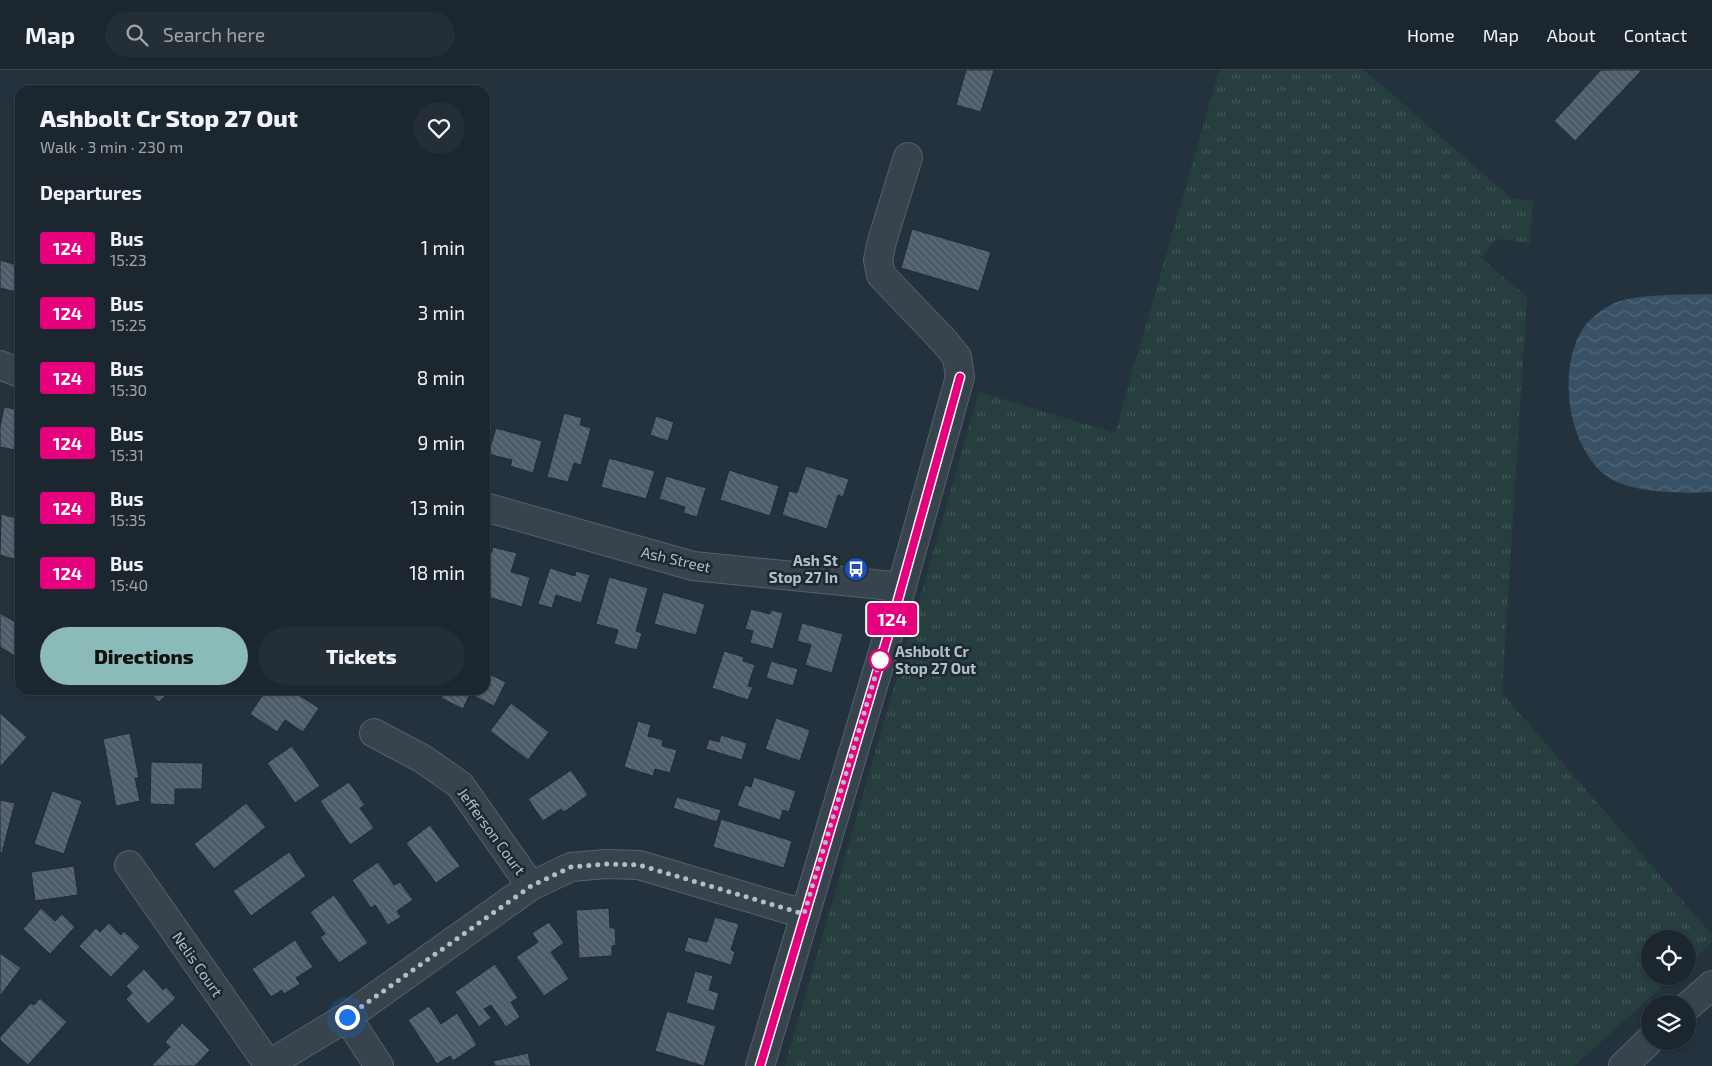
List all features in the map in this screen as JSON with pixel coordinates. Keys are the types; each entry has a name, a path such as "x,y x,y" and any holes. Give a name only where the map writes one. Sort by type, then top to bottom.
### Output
{"street":[{"path":"760,1066 902,587 960,377 957,357 881,275 878,260 882,241 908,158"},
{"path":"0,365 15,371"},
{"name":"Ash Street","path":"490,508 693,566 902,587"},
{"name":"Jefferson Court","path":"374,733 423,759 460,785 531,886"},
{"path":"267,1065 347,1017 531,886 571,867 606,864 639,865 804,914"},
{"name":"Nelis Court","path":"129,865 267,1065"},
{"path":"1696,999 1712,985"},
{"path":"347,1017 379,1066"},
{"path":"1623,1066 1641,1049"}],"green space":[{"path":"1219,70 1364,70 1511,198 1533,201 1530,243 1496,239 1481,258 1527,297 1502,693 1712,935 1712,943 1696,957 1696,930 1641,930 1641,985 1664,985 1653,995 1641,995 1641,1006 1574,1066 785,1066 979,392 1115,433"}],"water":[{"path":"1712,294 1712,492 1687,493 1644,489 1618,482 1608,477 1594,464 1584,448 1576,429 1571,408 1570,366 1574,347 1582,330 1598,313 1620,301 1660,295"}],"building":[{"path":"966,70 994,70 981,112 956,105"},
{"path":"1601,70 1642,70 1575,141 1554,121"},
{"path":"912,229 991,252 979,291 901,268"},
{"path":"0,260 15,264 15,292 0,288"},
{"path":"4,407 15,409 15,450 0,447 0,427"},
{"path":"564,413 582,418 580,425 591,428 581,465 574,463 568,482 547,477"},
{"path":"656,416 674,422 668,441 650,435"},
{"path":"496,428 542,441 533,473 510,466 512,460 490,454 490,448"},
{"path":"609,458 655,471 646,499 601,487"},
{"path":"806,466 849,479 843,497 838,495 827,529 782,515 789,491 797,493"},
{"path":"729,470 779,486 770,516 720,500"},
{"path":"666,476 706,488 697,517 683,513 685,507 659,499"},
{"path":"1,514 15,518 15,560 0,555"},
{"path":"493,547 517,553 511,572 530,577 522,607 490,597 490,557"},
{"path":"550,568 575,576 576,571 590,575 581,603 556,595 552,608 538,604"},
{"path":"609,577 648,588 636,631 642,633 637,650 614,644 618,630 596,624"},
{"path":"663,592 705,604 696,635 654,624"},
{"path":"751,609 770,614 771,610 783,613 773,649 750,643 753,631 745,629"},
{"path":"0,613 15,622 15,656 0,647"},
{"path":"802,623 843,634 832,673 805,665 811,645 797,641"},
{"path":"724,651 744,657 743,661 755,665 748,686 753,687 748,700 712,688"},
{"path":"771,661 798,669 793,686 766,678"},
{"path":"490,674 506,682 494,706 472,695 490,695"},
{"path":"153,695 167,695 159,702"},
{"path":"263,695 299,695 319,708 303,732 285,720 277,732 250,714"},
{"path":"442,695 470,695 463,709 441,698"},
{"path":"511,703 549,732 528,760 490,731"},
{"path":"0,713 27,737 0,767"},
{"path":"776,718 810,730 800,761 765,749"},
{"path":"638,721 651,725 648,736 663,740 662,746 677,750 670,773 655,769 653,776 624,767"},
{"path":"130,733 139,778 135,778 140,801 116,806 103,739"},
{"path":"721,735 747,743 742,760 706,749 709,739 719,742"},
{"path":"292,746 320,786 295,803 267,763"},
{"path":"151,762 203,763 202,789 175,789 175,805 150,804"},
{"path":"571,770 588,795 564,812 561,809 543,821 528,799"},
{"path":"754,777 796,791 789,812 783,810 780,820 737,806 745,785 751,787"},
{"path":"349,782 365,805 360,808 374,828 350,845 320,801"},
{"path":"52,791 82,801 64,854 34,844"},
{"path":"677,797 721,810 717,822 673,808"},
{"path":"0,800 15,803 2,853 0,852"},
{"path":"246,803 266,827 214,869 194,844"},
{"path":"721,819 792,841 784,868 713,847"},
{"path":"430,825 460,866 436,883 406,843"},
{"path":"289,852 306,876 251,916 233,891"},
{"path":"378,862 394,885 400,882 413,900 397,911 401,917 388,925 375,905 371,908 352,880"},
{"path":"74,866 78,895 35,901 31,872"},
{"path":"334,895 368,943 339,963 320,937 325,934 310,912"},
{"path":"41,908 55,921 62,914 75,927 50,954 23,929"},
{"path":"609,908 610,928 615,928 616,945 612,946 612,956 579,958 576,910"},
{"path":"715,917 739,924 731,950 735,952 731,965 684,951 688,937 707,942"},
{"path":"549,922 564,943 551,952 569,979 544,996 516,957 538,942 532,933"},
{"path":"109,923 121,935 124,931 140,947 111,977 79,946 96,928 100,932"},
{"path":"295,940 313,967 296,978 300,984 284,994 282,990 271,997 252,969"},
{"path":"0,953 21,968 0,996"},
{"path":"495,964 518,998 511,1002 520,1017 506,1027 491,1005 484,1009 491,1018 479,1027 455,992"},
{"path":"144,969 163,990 166,987 176,998 148,1024 126,999 132,993 126,986"},
{"path":"695,971 713,976 709,990 719,993 714,1011 686,1003"},
{"path":"40,998 67,1022 28,1065 0,1040 0,1037 31,1003 34,1005"},
{"path":"429,1006 441,1024 457,1013 477,1045 453,1061 450,1056 437,1064 408,1020"},
{"path":"667,1011 716,1026 704,1066 655,1051"},
{"path":"182,1023 210,1050 195,1066 151,1066 170,1047 165,1042"},
{"path":"528,1053 531,1066 495,1066 493,1061"}],"bus line":[{"name":"124","path":"760,1066 889,632 960,377"}],"place":[{"name":"Ash St Stop 27 In","path":"856,569"},
{"name":"Ashbolt Cr Stop 27 Out","path":"880,660"}],"route":[{"path":"347,1017 531,886 571,867 606,864 639,865 804,914 880,660"}]}
